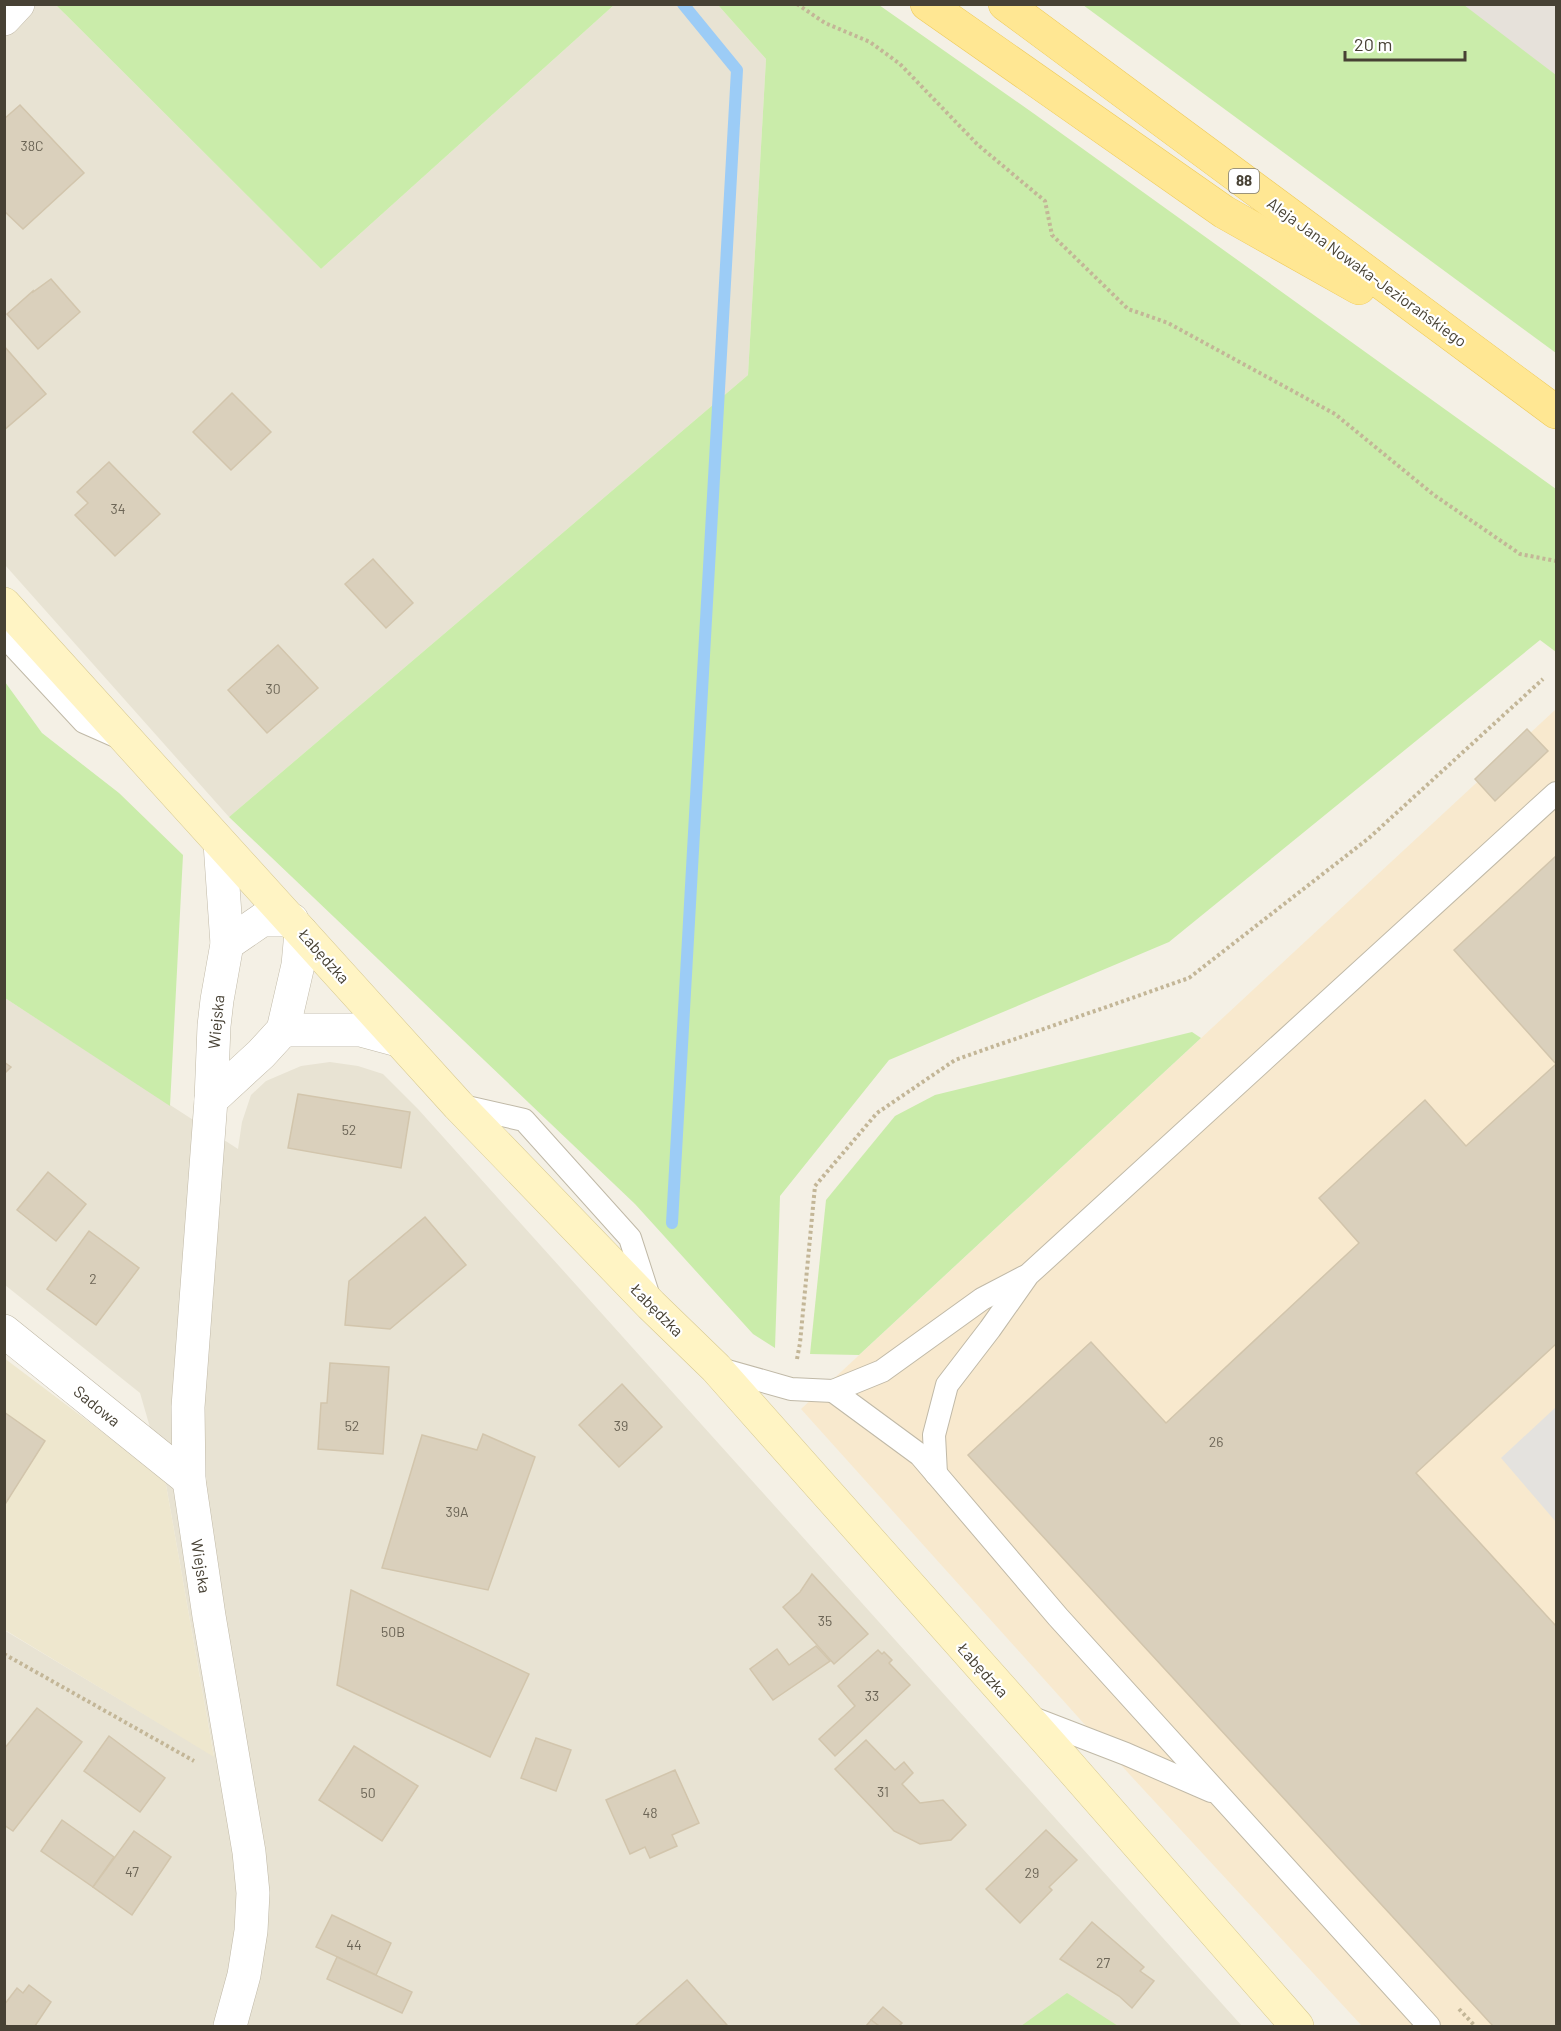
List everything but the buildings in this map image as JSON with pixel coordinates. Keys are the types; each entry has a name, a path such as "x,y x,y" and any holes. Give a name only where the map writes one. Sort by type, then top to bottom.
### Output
{"main road":[{"path":"927,4 1224,212 1484,358"},
{"name":"Aleja Jana Nowaka-Jeziorańskiego","path":"1005,4 1557,412"}],"street":[{"path":"4,19 18,4"},
{"name":"Łabędzka","path":"4,604 458,1105 651,1305 716,1368 1297,2026"},
{"name":"Wiejska","path":"220,843 227,944 217,1000 188,1407 189,1480 209,1616 249,1852 253,1893 251,1931 244,1975 230,2026"},
{"path":"211,1100 261,1054 283,1030 298,965 296,926 262,920 227,944"},
{"path":"283,1030 361,1030 398,1040"},
{"name":"Sadowa","path":"4,1331 189,1480"}],"lane":[{"path":"4,636 84,722 129,741"},
{"path":"936,1474 934,1435 947,1385 1028,1275 1557,793"},
{"path":"716,1368 791,1389 833,1391 882,1371 982,1299 1028,1275"},
{"path":"833,1391 920,1455 1058,1617 1428,2026"},
{"path":"1023,1714 1126,1754 1216,1793"}],"path":[{"path":"797,4 825,23 870,42 900,64 978,145 1045,201 1052,235 1128,309 1168,323 1335,414 1434,495 1520,554 1557,561"},
{"path":"791,1389 800,1343 815,1186 877,1113 955,1060 1189,978 1369,838 1543,679"},
{"path":"4,1654 197,1763"}],"shaded area":[{"path":"4,5 56,5 321,269 614,5 718,5 766,59 748,375 229,817 5,565"},
{"path":"1462,5 1556,5 1556,76"},
{"path":"1556,709 1556,2026 1362,2026 1131,1776 801,1409"},
{"path":"5,998 238,1149 242,1122 251,1095 266,1081 301,1066 330,1062 358,1066 383,1074 418,1109 1242,2026 5,2026 4,1630 214,1756 165,1479 140,1393 5,1285"},
{"path":"4,1358 165,1479 214,1757 5,1630"},
{"path":"1556,1407 1556,1522 1501,1458"}],"green space":[{"path":"56,5 614,5 321,269"},
{"path":"718,5 879,5 1556,489 1556,652 1540,640 1169,942 889,1060 780,1196 775,1348 753,1334 635,1204 229,817 748,375 766,59"},
{"path":"1083,5 1464,5 1556,75 1556,353"},
{"path":"5,682 42,733 119,793 183,855 170,1106 5,998"},
{"path":"1192,1032 1201,1038 859,1355 810,1354 826,1200 895,1116 935,1095"},
{"path":"1067,1993 1118,2026 1021,2026"}],"waterway":[{"path":"672,1223 737,70 683,4"}]}
